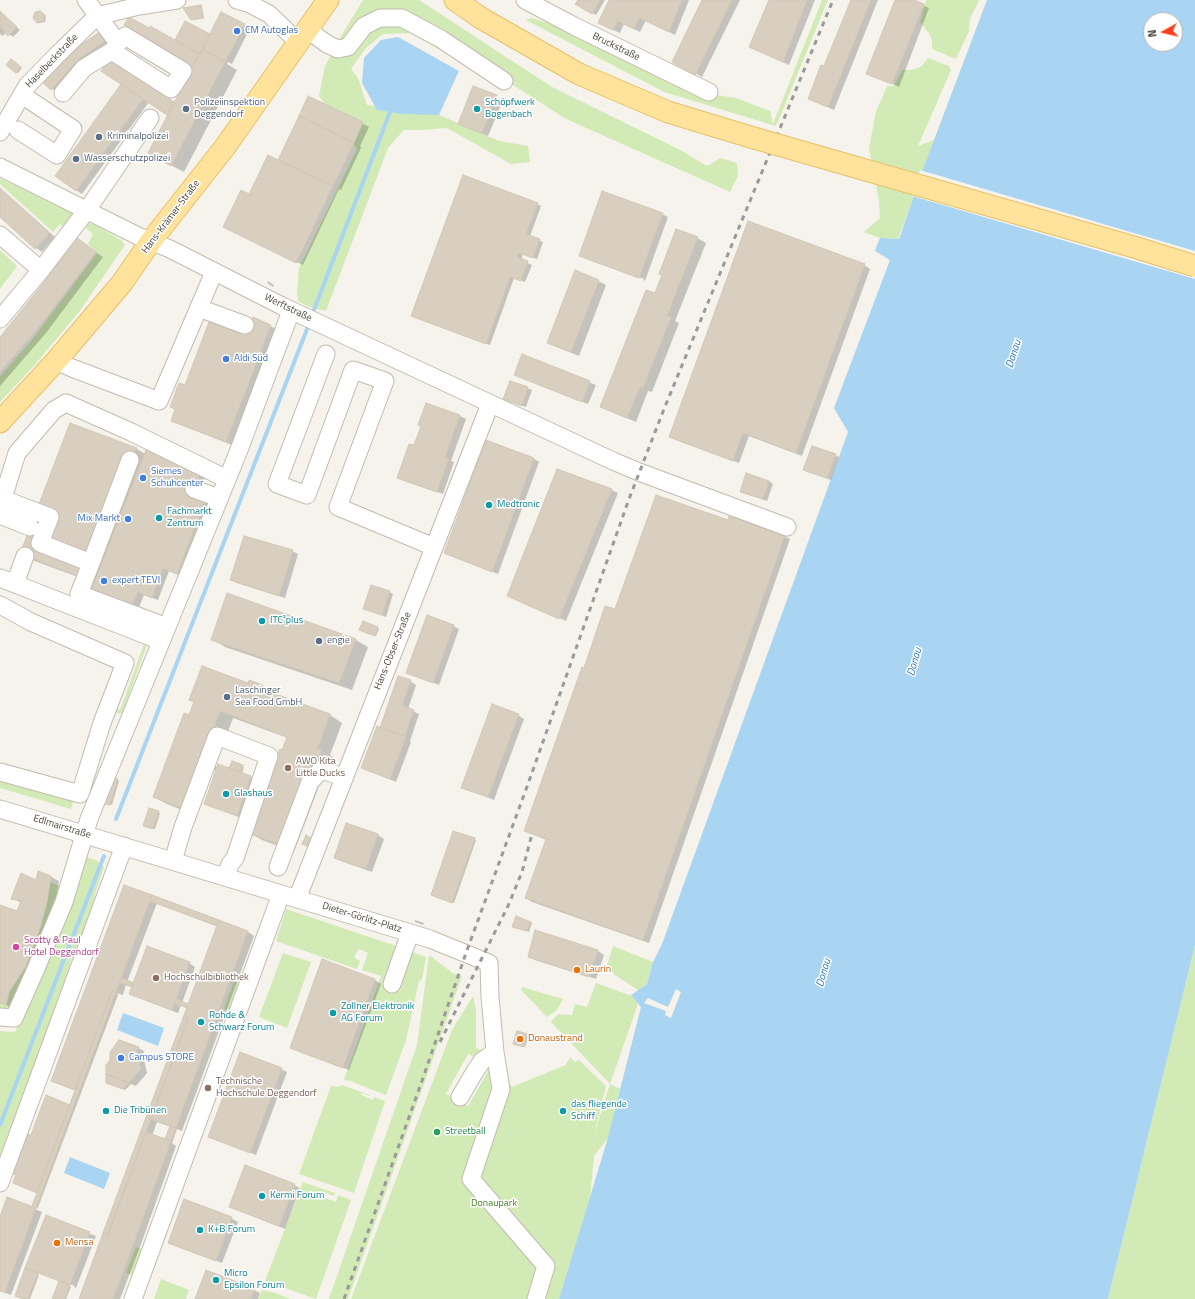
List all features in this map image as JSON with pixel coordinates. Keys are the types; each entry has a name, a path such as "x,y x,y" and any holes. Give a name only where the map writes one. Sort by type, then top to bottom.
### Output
{"main road":[{"name":"Hans-Krämer-Straße","path":"0,422 56,361 122,283 152,241 225,147 328,0"},
{"path":"455,0 481,18 579,74 668,112 1195,266"}],"street":[{"path":"63,93 84,68 115,47 98,16 86,0"},
{"path":"98,16 140,6 177,0"},
{"path":"237,0 248,3 269,14 304,36 338,49 348,47 364,26 380,18 402,18 441,39 504,82"},
{"name":"Bruckstraße","path":"525,0 574,26 708,92"},
{"name":"Haselbeckstraße","path":"0,132 27,86 48,63 98,16"},
{"path":"18,130 57,155 73,129 22,95"},
{"path":"0,319 41,270 87,210 150,118"},
{"name":"Werftstraße","path":"0,167 138,236 170,249 293,311 490,404 640,472 787,526"},
{"path":"0,235 41,270"},
{"path":"56,361 159,401 214,272"},
{"path":"199,308 245,325"},
{"path":"0,1017 14,1018 64,902 84,834 293,311"},
{"path":"326,354 277,484 307,495 353,370 385,381 338,507 434,547"},
{"path":"1,505 17,452 54,410 66,403 131,432 227,479"},
{"name":"Hans-Obser-Straße","path":"133,1299 289,896 344,777 490,404"},
{"path":"130,460 79,594 164,634"},
{"path":"194,489 219,498"},
{"path":"1,505 50,517 40,544 91,563"},
{"path":"1,505 30,527"},
{"path":"25,556 8,581 164,634"},
{"path":"0,605 31,622 125,663 102,724 80,794 0,772"},
{"path":"102,724 124,733"},
{"path":"173,861 183,827 217,736 269,756 235,858 230,864 226,877"},
{"path":"278,867 310,782 321,770 344,777"},
{"name":"Edlmairstraße","path":"0,809 124,846"},
{"path":"0,1183 124,846"},
{"name":"Dieter-Görlitz-Platz","path":"124,846 430,939 489,963 490,997 495,1052 501,1089 471,1179 546,1266 536,1299"},
{"path":"392,984 410,933"},
{"path":"460,1097 482,1061 495,1052"}],"green space":[{"path":"363,0 419,0 552,87 682,151 707,166 721,158 737,163 738,176 730,192 564,118 421,25 440,50 410,33 383,34 366,48 351,69 358,78 367,105 439,115 499,141 528,146 530,162 511,164 447,128 404,130 388,148 326,311 307,306 298,301 297,293 299,268 357,149 319,96 325,66"},
{"path":"822,0 828,0 776,126 664,92 526,20 531,18 552,24 566,33 581,34 704,93 736,98 770,111 773,124"},
{"path":"926,0 979,0 970,19 969,31 956,59 932,49 932,40 929,33 920,22"},
{"path":"928,58 949,66 951,70 918,146 934,140 898,239 880,238 864,232 880,218 879,201 869,148 876,112 887,86 894,86 902,70 912,70 922,66"},
{"path":"0,178 72,213 74,217 68,230 60,224 53,232 0,184"},
{"path":"87,223 94,224 121,240 125,245 79,312 32,368 0,402 0,376 31,341 97,253 88,244 93,234 86,228"},
{"path":"0,250 17,266 0,289"},
{"path":"144,644 147,645 122,714 114,712 115,709 120,710"},
{"path":"0,778 74,799 71,809 0,788"},
{"path":"82,856 96,860 104,867 96,891 85,939 71,960 64,988 21,1100 18,1115 11,1126 0,1155 0,1031 15,1032"},
{"path":"50,882 60,886 20,991 9,1009 0,1011 0,1002 6,1004 9,992 25,967 40,928 47,902"},
{"path":"286,909 396,946 382,983 400,990 412,952 426,957 422,979 419,981 406,1040 386,1095 352,1081 344,1080 381,976 362,970 368,953 359,949 354,957 360,961 357,969 276,941"},
{"path":"1195,945 1195,1299 1108,1299"},
{"path":"613,946 653,962 647,984 638,990 615,975 607,965"},
{"path":"283,953 311,962 287,1028 259,1017"},
{"path":"429,955 454,974 462,976 348,1299 329,1299 417,1045"},
{"path":"234,981 243,984 232,1012 224,1009"},
{"path":"596,983 632,996 638,1004 610,1084 551,1022 558,1014 572,1015 575,1004 587,1007"},
{"path":"522,987 563,999 557,1010 547,1017 521,990"},
{"name":"Donaupark","path":"473,996 476,1011 476,1048 481,1050 476,1058 468,1054 446,1094 468,1106 491,1066 512,1087 566,1065 570,1057 575,1062 579,1060 606,1086 594,1135 610,1084 620,1089 608,1138 594,1156 590,1197 559,1299 351,1299 452,1030"},
{"path":"341,1085 370,1095 362,1093 361,1095 373,1100 374,1097 385,1101 354,1193 299,1174 331,1086 339,1087"},
{"path":"303,1182 335,1193 334,1196 323,1192 322,1197 336,1202 338,1195 351,1200 316,1299 265,1281"},
{"path":"136,1247 148,1251 138,1277 126,1273"},
{"path":"161,1279 189,1290 186,1299 154,1299"},
{"path":"262,1290 275,1293 291,1299 258,1299"}],"water":[{"name":"Donau","path":"987,0 1195,0 1195,945 1108,1299 559,1299 607,1141 641,1007 631,995 647,984 653,962 662,944 848,432 834,408 890,260 875,251 877,245 880,238 899,239 923,169"},
{"path":"398,37 459,71 439,115 402,114 377,110 362,83 364,58 381,40"},
{"path":"123,1013 164,1028 158,1046 117,1030"},
{"path":"70,1157 110,1173 104,1189 64,1173"}],"pier":[{"path":"920,170 1195,251 1195,279 912,196"},
{"path":"676,989 681,992 671,1018 665,1015 666,1011 644,1003 648,998 668,1007"}],"building":[{"path":"578,0 600,0 592,14 575,4"},
{"path":"609,0 682,0 669,32 639,18 634,29 618,21 613,30 598,23"},
{"path":"702,0 732,0 695,75 672,62"},
{"path":"769,0 807,0 783,62 749,47"},
{"path":"851,0 871,0 828,107 808,99 821,65 824,66"},
{"path":"895,0 914,0 924,4 892,84 866,74"},
{"path":"201,5 203,18 191,20 183,8"},
{"path":"0,11 17,27 8,36 0,27"},
{"path":"40,11 45,15 44,21 37,23 33,18 35,12"},
{"path":"221,12 245,24 225,62 202,49"},
{"path":"129,17 149,28 150,26 200,54 192,67 142,39 144,37 124,25"},
{"path":"185,21 210,34 200,54 175,40"},
{"path":"104,29 110,38 80,58 51,90 43,83 72,51"},
{"name":"Polizeiinspektion Deggendorf","path":"202,49 225,62 171,166 148,153"},
{"path":"11,59 21,67 16,73 6,65"},
{"path":"110,59 174,102 167,115 101,71"},
{"name":"Kriminalpolizei","path":"121,84 143,99 76,191 55,176"},
{"name":"Schöpfwerk Bogenbach","path":"473,86 497,95 482,133 458,124"},
{"path":"308,96 363,122 354,143 299,116"},
{"path":"299,116 354,143 333,186 278,160"},
{"path":"268,155 333,186 296,263 223,227 241,190 249,194"},
{"path":"463,175 538,203 526,234 540,239 533,258 519,253 517,257 528,261 521,281 510,277 486,344 411,316"},
{"path":"0,188 50,233 35,249 0,217"},
{"path":"602,191 663,213 639,278 579,256"},
{"path":"748,221 865,264 796,453 743,433 733,461 669,437"},
{"path":"676,229 698,237 667,316 671,317 643,388 640,387 627,418 600,407 646,290 655,293 662,275 659,274"},
{"path":"76,237 96,252 38,328 0,372 0,337 46,280"},
{"path":"575,270 599,280 571,352 547,343"},
{"name":"Aldi Süd","path":"253,317 271,325 226,442 171,421 175,409 170,407 179,383 185,385 209,322 246,336"},
{"path":"522,354 590,381 582,402 514,375"},
{"path":"510,381 528,387 522,406 503,399"},
{"path":"426,403 460,415 445,457 449,458 437,492 397,478 409,444 414,445 421,426 418,425"},
{"path":"70,423 137,448 79,603 69,599 78,576 20,554"},
{"name":"Medtronic","path":"486,440 534,458 492,572 444,553"},
{"path":"812,446 836,454 827,478 803,470"},
{"name":"Fachmarkt Zentrum","path":"146,450 201,472 193,493 206,498 177,574 163,568 152,598 138,592 131,609 90,593"},
{"path":"557,469 612,489 559,619 507,596"},
{"path":"746,473 769,481 763,499 740,492"},
{"path":"656,495 728,520 729,516 785,535 643,940 525,898 546,839 524,831 582,667 584,668 605,606 615,609"},
{"path":"244,536 293,550 279,596 230,580"},
{"path":"371,585 390,591 382,615 363,609"},
{"name":"ITC²plus","path":"227,593 356,639 339,683 211,640"},
{"path":"427,615 454,625 433,683 406,673"},
{"path":"363,621 378,627 375,636 359,630"},
{"path":"202,666 248,683 249,680 263,685 262,689 330,714 318,748 322,750 317,763 313,761 282,846 249,833 280,749 282,750 287,737 220,711 185,809 153,797 184,713 189,715 194,702 189,700"},
{"path":"398,676 411,680 402,705 414,710 405,736 380,728"},
{"path":"492,704 519,714 488,797 461,788"},
{"path":"377,726 406,737 390,779 361,768"},
{"path":"232,761 243,765 241,772 229,768"},
{"name":"Glashaus","path":"218,764 251,776 237,816 204,804"},
{"path":"112,777 118,779 110,805 104,804"},
{"path":"149,808 159,811 153,829 143,826"},
{"path":"346,823 378,834 366,869 334,858"},
{"path":"453,831 475,838 452,903 431,895"},
{"path":"306,835 311,838 307,846 302,844"},
{"name":"Scotty & Paul Hotel Deggendorf","path":"38,871 51,876 47,902 40,928 26,966 9,992 6,1005 0,1002 0,905 17,911 21,901 11,899 21,873 36,880"},
{"path":"124,885 152,895 116,992 112,991 75,1090 51,1081"},
{"path":"152,895 219,920 217,926 150,901"},
{"path":"516,916 531,922 527,931 512,927"},
{"name":"Rohde & Schwarz Forum","path":"219,920 248,931 176,1128 151,1119 188,1019 183,1018"},
{"path":"535,930 598,950 589,977 528,957"},
{"path":"147,946 190,962 172,1010 129,994"},
{"name":"Zollner Elektronik AG Forum","path":"322,959 375,979 343,1068 290,1048"},
{"path":"121,978 134,983 132,987 120,983"},
{"path":"112,991 116,992 36,1208 32,1206"},
{"path":"176,999 188,1004 187,1008 175,1003"},
{"path":"183,1018 188,1019 108,1235 103,1233"},
{"name":"Donaustrand","path":"517,1031 528,1034 524,1047 513,1044"},
{"path":"119,1040 139,1047 137,1051 141,1069 129,1083 106,1074 106,1065 110,1060 110,1052"},
{"path":"240,1052 282,1068 250,1153 208,1137"},
{"path":"106,1074 129,1083 123,1089 106,1083"},
{"path":"46,1095 70,1105 37,1193 13,1183 16,1175 11,1173 25,1133 31,1135"},
{"path":"170,1126 176,1128 171,1141 165,1139"},
{"path":"146,1132 171,1141 113,1299 79,1299 103,1233 108,1235"},
{"name":"Kermi Forum","path":"245,1165 295,1184 279,1226 229,1207"},
{"path":"7,1197 36,1208 5,1292 0,1291 0,1217"},
{"name":"K+B Forum","path":"184,1199 232,1217 216,1261 168,1243"},
{"path":"46,1215 90,1232 70,1285 25,1268"},
{"path":"25,1268 38,1273 28,1299 15,1296"},
{"name":"Micro Epsilon Forum","path":"206,1270 255,1289 251,1299 195,1299"},
{"path":"59,1281 70,1285 65,1299 52,1299"}],"waterway":[{"path":"312,315 390,112"},
{"path":"116,819 309,324"},
{"path":"0,1125 104,856"}],"railway":[{"path":"344,1299 629,499 664,409 833,0"},
{"path":"440,1042 508,906 522,872 532,834"}],"place":[{"name":"CM Autoglas","path":"237,31"},
{"name":"Polizeiinspektion Deggendorf","path":"186,109"},
{"name":"Schöpfwerk Bogenbach","path":"477,109"},
{"name":"Kriminalpolizei","path":"99,137"},
{"name":"Wasserschutzpolizei","path":"76,159"},
{"name":"Aldi Süd","path":"226,359"},
{"name":"Siemes Schuhcenter","path":"143,478"},
{"name":"Medtronic","path":"489,505"},
{"name":"Fachmarkt Zentrum","path":"159,518"},
{"name":"Mix Markt","path":"128,519"},
{"name":"expert TEVI","path":"104,581"},
{"name":"ITC²plus","path":"262,621"},
{"name":"engie","path":"319,641"},
{"name":"Laschinger Sea Food GmbH","path":"227,697"},
{"name":"AWO Kita Little Ducks","path":"288,768"},
{"name":"Glashaus","path":"226,794"},
{"name":"Scotty & Paul Hotel Deggendorf","path":"16,947"},
{"name":"Laurin","path":"577,970"},
{"name":"Hochschulbibliothek","path":"156,978"},
{"name":"Zollner Elektronik AG Forum","path":"333,1013"},
{"name":"Rohde & Schwarz Forum","path":"201,1022"},
{"name":"Donaustrand","path":"520,1039"},
{"name":"Campus STORE","path":"121,1058"},
{"name":"Technische Hochschule Deggendorf","path":"208,1088"},
{"name":"Die Tribünen","path":"106,1111"},
{"name":"das fliegende Schiff","path":"563,1111"},
{"name":"Streetball","path":"437,1132"},
{"name":"Kermi Forum","path":"262,1196"},
{"name":"K+B Forum","path":"200,1230"},
{"name":"Mensa","path":"57,1243"},
{"name":"Micro Epsilon Forum","path":"216,1280"}]}
